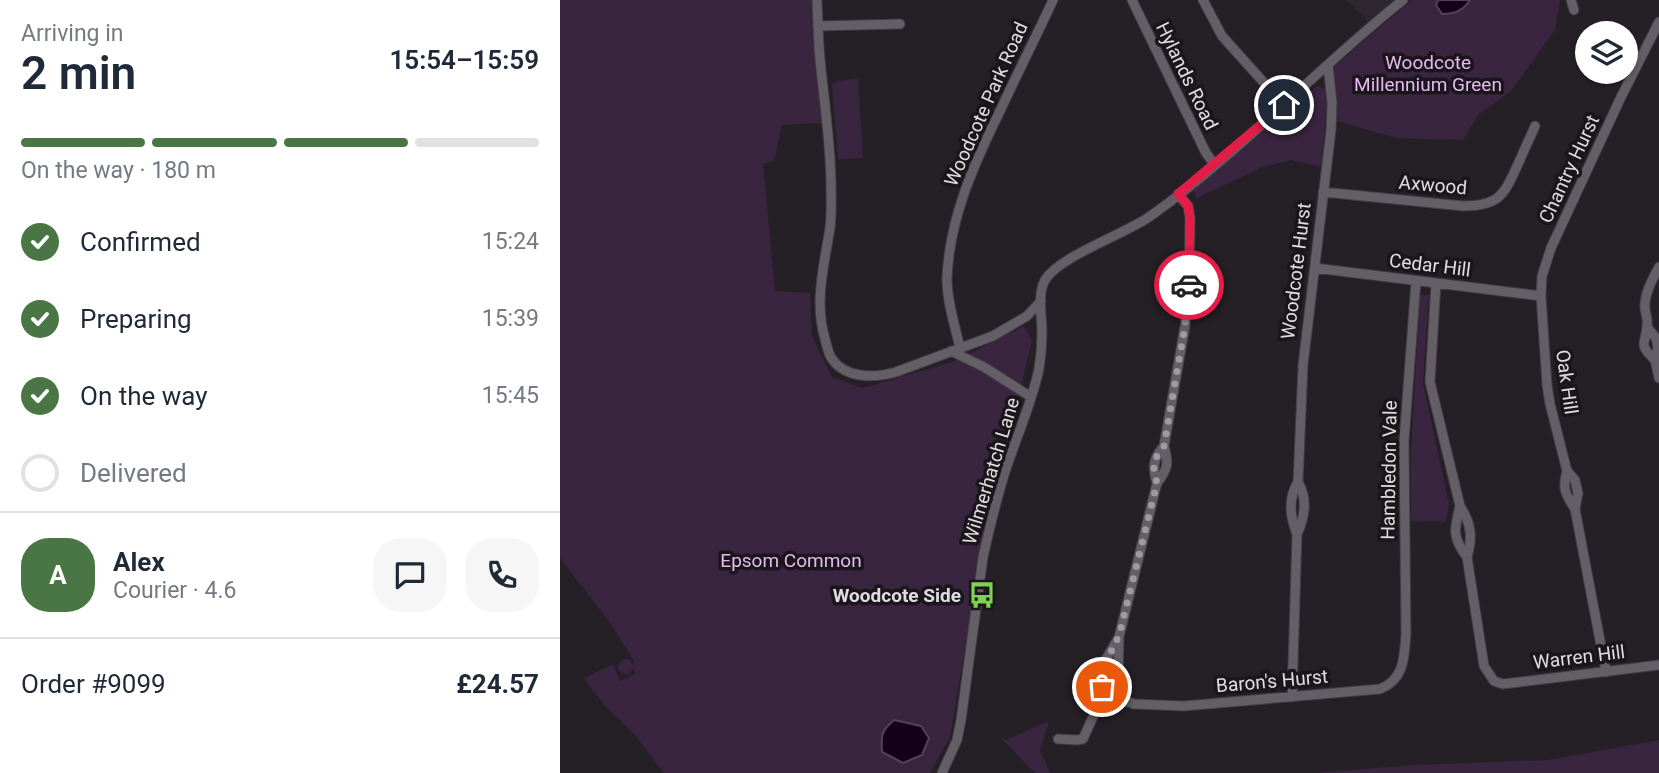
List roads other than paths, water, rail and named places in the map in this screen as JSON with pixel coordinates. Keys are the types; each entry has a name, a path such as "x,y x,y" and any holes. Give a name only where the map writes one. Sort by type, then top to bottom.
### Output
{"street":[{"path":"817,0 819,55 829,127 830,160 830,228 822,269 822,330 832,359 855,374 870,377 896,372 993,336 1027,316 1041,301 1044,283 1050,273 1147,218 1215,165 1403,0"},
{"name":"Woodcote Park Road","path":"956,350 947,280 962,200 977,159 1053,0"},
{"name":"Hylands Road","path":"1132,0 1199,141 1215,165"},
{"path":"1203,0 1222,36 1284,105"},
{"name":"Chantry Hurst","path":"1541,296 1542,276 1551,248 1659,22"},
{"path":"818,26 900,24"},
{"name":"Woodcote Hurst","path":"1292,697 1297,534 1304,520 1305,496 1298,482 1303,365 1331,130 1332,103 1328,65"},
{"name":"Axwood","path":"1323,192 1462,206 1479,206 1492,202 1503,194 1535,126"},
{"path":"1126,702 1118,683 1119,636 1157,483 1153,469 1155,457 1164,446 1189,285 1190,218 1188,206 1178,194"},
{"path":"1659,267 1650,285 1645,306 1647,327 1656,338 1658,348 1655,360 1659,378"},
{"name":"Cedar Hill","path":"1315,268 1541,296"},
{"name":"Hambledon Vale","path":"1404,660 1404,441 1416,281"},
{"path":"1436,283 1430,382 1460,506 1468,519 1471,542 1467,556"},
{"name":"Oak Hill","path":"1541,296 1550,404 1567,471 1575,480 1578,493 1575,509 1606,672"},
{"name":"Wilmerhatch Lane","path":"942,773 957,740 961,720 974,617 989,530 1039,368 1042,340 1041,301"},
{"path":"956,350 1031,397"},
{"path":"1460,506 1455,526 1457,544 1467,556"},
{"name":"Warren Hill","path":"1467,556 1484,666 1494,681 1503,684 1659,665"},
{"path":"1058,739 1083,738 1097,708 1108,694 1102,687 1102,676 1106,659 1119,636"},
{"name":"Baron's Hurst","path":"1108,694 1133,704 1184,706 1380,689 1390,685 1396,678 1404,660"}],"place":[{"name":"Woodcote Side","path":"982,595"}],"park label":[{"name":"Woodcote Millennium Green","path":"1428,73"},
{"name":"Epsom Common","path":"791,560"}]}
